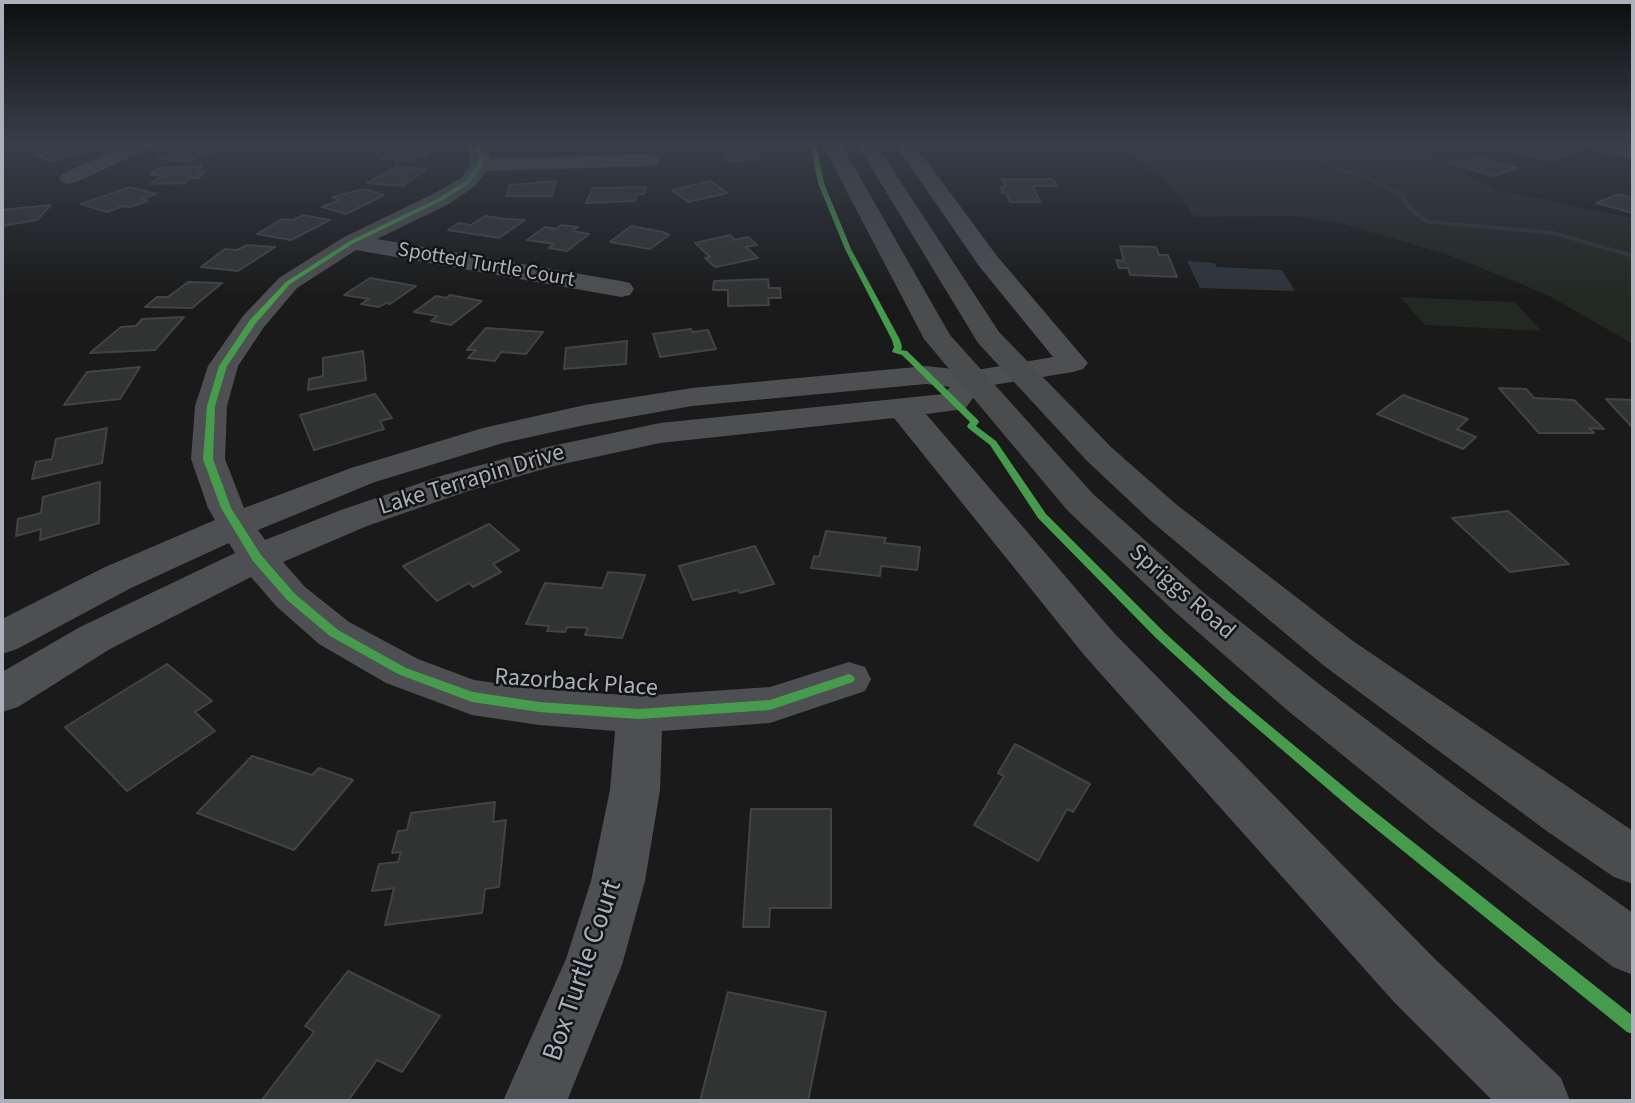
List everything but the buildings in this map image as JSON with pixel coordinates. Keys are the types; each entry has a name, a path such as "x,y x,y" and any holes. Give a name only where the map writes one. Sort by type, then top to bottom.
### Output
{"main road":[{"name":"Spriggs Road","path":"859,195 938,339 1080,502 1189,602 1303,697 1453,814 1633,947"},
{"name":"Spriggs Road","path":"898,195 988,337 1017,371 1099,454 1228,566 1338,653 1566,816 1633,860"}],"street":[{"name":"Razorback Place","path":"447,195 352,243 288,283 253,322 223,366 211,406 208,459 226,508 247,541 291,597 334,633 402,671 472,697 539,708 639,713 771,705 849,679"},
{"name":"Lake Terrapin Drive","path":"2,694 247,541 280,506 414,458 585,415 721,393 926,375 971,380 1073,362 988,261 941,195"},
{"name":"Spotted Turtle Court","path":"352,243 621,289"},
{"name":"Lake Terrapin Drive","path":"2,638 117,578 407,499 494,471 594,446 690,429 954,402 971,380"},
{"path":"902,407 1099,644 1406,971 1538,1101"},
{"name":"Box Turtle Court","path":"535,1101 593,965 618,881 635,790 639,713"}],"shaded area":[{"path":"1178,195 1522,195 1633,218 1633,344 1551,297 1519,283 1449,255 1344,224 1294,216 1195,217"},
{"path":"1187,261 1214,263 1217,267 1282,270 1295,291 1200,288"},
{"path":"1400,297 1515,302 1541,331 1425,325"}],"waterway":[{"path":"1402,195 1407,206 1427,222 1554,233 1633,256"}],"cycle path":[{"path":"447,195 352,242 288,283 253,322 223,366 211,406 208,459 226,508 257,558 291,597 334,633 402,671 472,697 539,707 639,714 770,705 849,679"},
{"path":"826,195 848,249 896,340 896,352 904,353 975,422 971,426 993,443 1042,516 1160,635 1228,697 1355,804 1633,1026"}]}
